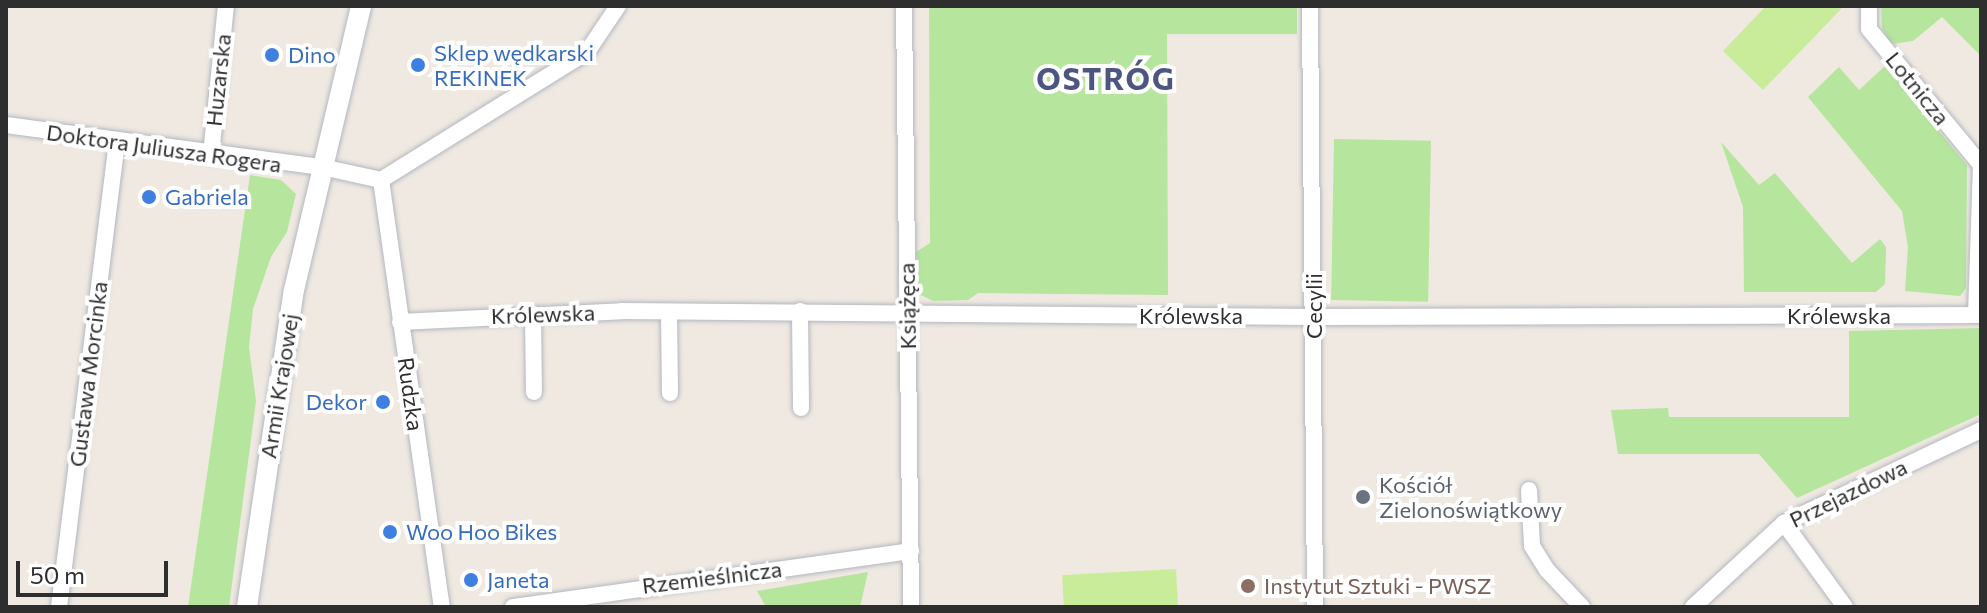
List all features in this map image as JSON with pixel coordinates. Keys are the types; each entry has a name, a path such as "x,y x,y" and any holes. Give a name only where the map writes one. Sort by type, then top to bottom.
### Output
{"street":[{"name":"Huzarska","path":"211,155 226,6"},
{"path":"361,6 322,167 381,180 587,52 618,6"},
{"name":"Książęca","path":"904,6 911,607"},
{"name":"Cecylii","path":"1310,6 1315,317 1315,607"},
{"name":"Lotnicza","path":"1869,6 1869,29 1981,166 1979,315"},
{"name":"Doktora Juliusza Rogera","path":"6,125 211,155 322,167"},
{"name":"Gustawa Morcinka","path":"59,607 117,141"},
{"name":"Armii Krajowej","path":"247,607 294,290 322,167"},
{"name":"Rudzka","path":"381,180 442,607"},
{"path":"800,311 801,408"},
{"name":"Królewska","path":"400,322 533,314 800,311 1315,317 1979,315"},
{"path":"669,312 670,393"},
{"path":"533,314 534,392"},
{"name":"Przejazdowa","path":"1693,607 1784,523 1981,430"},
{"path":"1529,490 1532,546 1582,607"},
{"path":"1784,523 1845,607"},
{"name":"Rzemieślnicza","path":"513,607 566,602 911,551"}],"green space":[{"path":"929,6 1297,6 1297,34 1167,34 1168,295 978,293 968,300 933,301 917,293 916,252 930,243"},
{"path":"1766,6 1844,6 1763,90 1723,51"},
{"path":"1881,6 1981,6 1981,56 1942,17 1913,41 1891,44 1882,28"},
{"path":"1885,66 1967,165 1966,288 1960,296 1905,291 1908,247 1902,211 1808,97 1839,67 1859,90"},
{"path":"1334,139 1431,141 1428,302 1331,300"},
{"path":"1721,142 1759,185 1775,173 1852,263 1880,239 1886,247 1885,284 1876,292 1744,292 1743,207"},
{"path":"250,175 281,180 296,194 287,232 271,257 253,309 249,347 256,401 229,607 188,607"},
{"path":"1981,328 1981,414 1797,498 1759,454 1618,454 1611,410 1668,408 1669,417 1849,417 1849,331"},
{"path":"1176,569 1178,607 1064,607 1062,575"},
{"path":"868,572 860,607 766,607 757,591"}],"place":[{"name":"Dino","path":"272,55"},
{"name":"Sklep wędkarski REKINEK","path":"418,65"},
{"name":"Gabriela","path":"149,197"},
{"name":"Dekor","path":"383,402"},
{"name":"Kościół Zielonoświątkowy","path":"1363,497"},
{"name":"Woo Hoo Bikes","path":"390,532"},
{"name":"Janeta","path":"471,580"},
{"name":"Instytut Sztuki - PWSZ","path":"1248,586"}],"district":[{"name":"OSTRÓG","path":"1106,78"}]}
